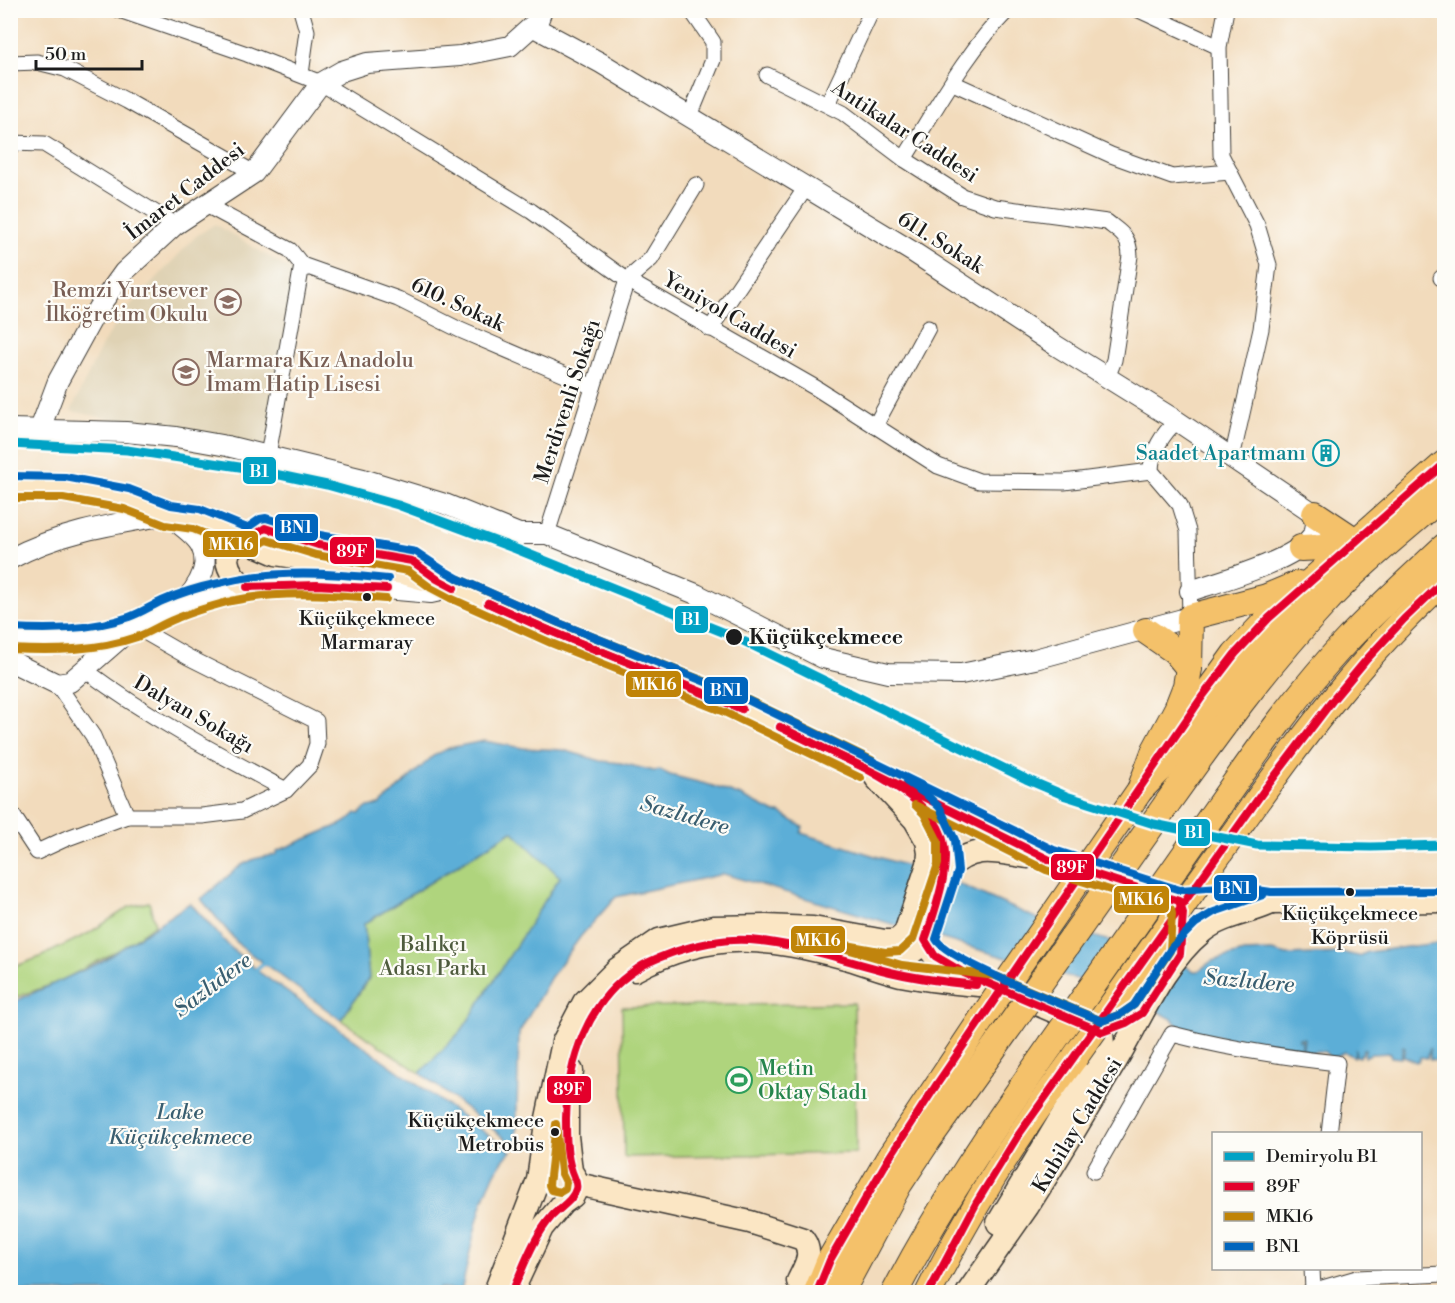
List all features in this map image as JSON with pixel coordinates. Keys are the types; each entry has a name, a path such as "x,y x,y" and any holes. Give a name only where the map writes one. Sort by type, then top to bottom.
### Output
{"main road":[{"path":"808,1287 830,1260 889,1158 984,1017 1202,698 1235,654 1269,618 1444,464"},
{"path":"10,487 64,487 127,499 168,514 196,519 276,554 403,573 454,588 555,633 728,702 867,768 1050,860 1179,901 1220,897 1270,903 1444,901"},
{"path":"1140,790 1170,759 1274,633 1294,613 1444,495"},
{"path":"1315,514 1357,542"},
{"path":"841,1293 899,1184 928,1140 1221,729 1323,604 1398,533"},
{"path":"247,587 237,581 228,571 226,559 232,549 248,540"},
{"path":"1301,548 1345,546 1357,542"},
{"path":"895,1293 933,1222 970,1161 1259,748 1315,676 1359,628 1444,548"},
{"path":"1140,790 1155,750 1177,709 1186,686 1189,668 1190,617 1267,597 1316,577"},
{"path":"929,1293 962,1228 995,1171 1031,1116 1244,819 1340,690 1382,641 1444,581"},
{"path":"1146,630 1175,651 1189,668"},
{"path":"563,1203 552,1203 542,1197 538,1180 546,1123 563,1042 584,1002 617,969 659,940 714,927 766,926 858,950 896,957 913,952 915,936 945,843 932,814 921,804 867,768"},
{"path":"938,866 966,854 980,851 1050,860"},
{"path":"1179,901 1183,913 1180,954"},
{"name":"Kubilay Caddesi","path":"968,1293 1028,1204 1118,1058 1142,1013 1180,954 1203,932 1219,921 1254,911 1270,903"},
{"path":"915,936 935,956 964,974 1102,1032 1126,1023 1142,1013"},
{"path":"512,1293 542,1228 563,1203 573,1196 574,1177 567,1136 567,1100 574,1059 586,1024 604,998 636,970 655,959 688,948 722,940 749,940 823,952 900,975 993,986"},
{"name":"Kubilay Caddesi","path":"953,1293 1025,1180 1099,1054 1103,1045 1102,1032"},
{"path":"495,1293 541,1174 551,1167 563,1166 574,1177 750,1222 803,1239 809,1256 808,1287"}],"street":[{"name":"Yeniyol Caddesi","path":"119,10 321,82 531,211 627,280 816,388 938,466 979,481 1064,482 1150,471"},
{"path":"301,10 307,31 301,74"},
{"path":"690,116 713,60 713,42 691,10"},
{"path":"828,104 872,10"},
{"path":"904,159 991,27 1008,10"},
{"path":"1139,10 1219,47"},
{"path":"1226,10 1219,47 1221,155 1257,225 1269,265 1261,329 1232,458"},
{"name":"611. Sokak","path":"537,18 601,63 932,264 1177,421 1315,514"},
{"name":"İmaret Caddesi","path":"40,429 58,381 98,308 124,272 175,225 254,173 321,82 342,71 367,63 460,56 510,46 537,18"},
{"path":"10,63 37,62 65,69 254,173"},
{"name":"Antikalar Caddesi","path":"767,75 828,104 854,120 904,159 962,196 995,207 1107,222 1121,233 1129,242 1130,256 1114,360 1107,378"},
{"path":"953,83 1112,155 1172,177 1230,172"},
{"path":"10,143 44,144 175,225"},
{"path":"627,280 651,259 696,185"},
{"path":"710,328 807,186"},
{"path":"206,205 290,250 302,266 268,455"},
{"name":"610. Sokak","path":"302,266 398,299 460,330 593,387"},
{"name":"Merdivenli Sokağı","path":"547,534 627,280"},
{"path":"875,426 928,328"},
{"path":"10,429 126,432 176,437 268,455 387,485 445,504 519,534 547,534 696,594 823,658 888,673 961,674 1035,659 1190,617 1188,531 1180,505 1150,471 1154,453 1167,429 1177,421"},
{"path":"10,559 29,549 70,534 168,514 201,545 206,561 203,574 191,596 178,606"},
{"path":"1190,591 1276,560 1301,548 1313,535 1316,525 1315,514"},
{"path":"10,638 60,639 88,636 134,626 178,606 247,587 329,584 431,593 454,588"},
{"path":"57,684 70,682 134,626"},
{"path":"10,811 37,852 65,838 127,816 202,816 242,811 286,790 310,765 317,744 316,721 188,657 134,626"},
{"path":"10,661 57,684 93,736 127,816"},
{"name":"Dalyan Sokağı","path":"85,670 146,712 211,751 286,790"},
{"path":"1094,1171 1172,1034 1282,1057 1337,1064 1329,1132"},
{"path":"1312,1270 1311,1291 1357,1278 1444,1274"}],"shaded area":[{"name":"Marmara Kız Anadolu İmam Hatip Lisesi","path":"215,224 294,272 267,450 71,411 102,345 121,316 196,236"}],"green space":[{"name":"Balıkçı Adası Parkı","path":"512,831 561,877 462,1030 420,1073 341,1020 369,978 364,924"},
{"path":"149,902 155,924 124,947 59,982 11,999 11,968 40,957 89,933 129,907"},
{"name":"Metin Oktay Stadı","path":"854,1003 856,1153 624,1157 622,1007"}],"water":[{"path":"484,741 523,748 563,750 601,761 654,771 660,770 670,775 710,785 741,796 775,813 780,813 803,827 801,833 943,877 1038,919 1116,943 1151,957 1172,958 1193,971 1198,971 1212,961 1244,952 1272,951 1287,955 1345,953 1358,956 1368,952 1444,942 1444,1062 1430,1059 1430,1048 1427,1058 1420,1057 1420,1060 1416,1062 1403,1056 1405,1047 1403,1046 1401,1058 1391,1057 1390,1053 1371,1054 1364,1057 1365,1049 1359,1057 1356,1056 1355,1049 1354,1057 1344,1052 1329,1057 1325,1052 1318,1051 1302,1055 1304,1038 1299,1038 1302,1040 1301,1055 1283,1053 1282,1047 1253,1047 1217,1036 1196,1034 1178,1026 1172,1019 1141,1002 1124,998 1087,982 724,874 616,897 581,936 551,977 519,1033 516,1147 420,1073 462,1030 560,877 512,831 364,924 369,978 341,1020 240,946 201,899 240,866 254,859 277,854 277,851 346,822 356,813 359,814 368,807 380,805 433,756 449,748"},
{"name":"Lake Küçükçekmece","path":"190,903 229,946 259,972 511,1151 491,1181 484,1199 461,1291 439,1288 441,1292 11,1292 11,1003 101,962"}],"waterway":[{"name":"Sazlıdere","path":"252,973 267,961"}],"rail line":[{"name":"B1","path":"10,444 127,450 246,468 327,485 398,505 516,549 735,637 1026,779 1066,796 1154,824 1257,845 1371,847 1444,845"}],"transit line":[{"name":"89F","path":"817,1292 830,1260 889,1158 937,1084 1202,697 1235,654 1269,618 1444,464"},
{"name":"BN1","path":"10,476 65,477 129,489 171,505 200,509 247,528 260,519 266,518 320,535 416,552 459,579 559,623 733,693 1054,850 1180,890 1220,887 1271,892 1444,891"},
{"name":"MK16","path":"10,498 63,498 124,509 165,525 193,529 246,550 253,549 267,540 316,555 408,571 431,588 450,598 551,643 724,712 861,778"},
{"name":"89F","path":"248,540 265,528 318,545 412,561 454,588"},
{"name":"BN1","path":"11,628 85,627 115,621 190,590 261,576 324,574 388,579"},
{"name":"MK16","path":"459,579 559,623 732,692 872,760"},
{"name":"89F","path":"929,1292 977,1202 1017,1137 1265,789 1367,659 1444,581"},
{"name":"89F","path":"247,587 317,585 387,589"},
{"name":"MK16","path":"10,649 58,650 122,642 196,611 231,601 270,595 308,594 386,599"},
{"name":"89F","path":"488,603 548,630"},
{"name":"89F","path":"488,603 548,630"},
{"name":"89F","path":"548,630 597,650"},
{"name":"89F","path":"548,630 597,650"},
{"name":"89F","path":"603,652 677,682"},
{"name":"89F","path":"603,652 677,682"},
{"name":"89F","path":"677,682 742,709"},
{"name":"89F","path":"677,682 742,709"},
{"name":"89F","path":"780,727 821,747"},
{"name":"89F","path":"780,727 821,747"},
{"name":"89F","path":"821,747 863,767"},
{"name":"89F","path":"821,747 863,767"},
{"name":"89F","path":"863,767 1050,860 1179,901 1183,913 1180,954 1142,1013 1126,1023 1102,1032 964,973 935,956 925,940 943,879 945,856 942,836 933,819 917,802 863,767"},
{"name":"BN1","path":"907,782 928,796 940,808 955,840 958,871 936,939 962,959 986,971 1102,1021 1121,1014 1134,1005 1172,947 1196,923 1214,912 1263,895"},
{"name":"MK16","path":"915,805 1046,870 1171,909 1170,951 1134,1005 1121,1014 1102,1021 996,976 902,965 808,938 885,952 900,951 913,939 938,864 938,841 924,814 915,805"},
{"name":"89F","path":"512,1292 539,1234 552,1216 572,1197 576,1189 567,1152 566,1118 571,1075 583,1034 605,998 620,982 641,966 674,952 702,944 750,940 800,948 905,975 976,985"},
{"name":"MK16","path":"556,1124 561,1172 566,1182 565,1189 560,1192 551,1190 549,1185 556,1124"}],"place":[{"name":"Remzi Yurtsever İlköğretim Okulu","path":"228,302"},
{"name":"Marmara Kız Anadolu İmam Hatip Lisesi","path":"186,372"},
{"name":"Saadet Apartmanı","path":"1326,453"},
{"name":"Küçükçekmece Marmaray","path":"367,597"},
{"name":"Küçükçekmece","path":"734,637"},
{"name":"Küçükçekmece Köprüsü","path":"1350,892"},
{"name":"Metin Oktay Stadı","path":"739,1080"},
{"name":"Küçükçekmece Metrobüs","path":"555,1132"}]}
